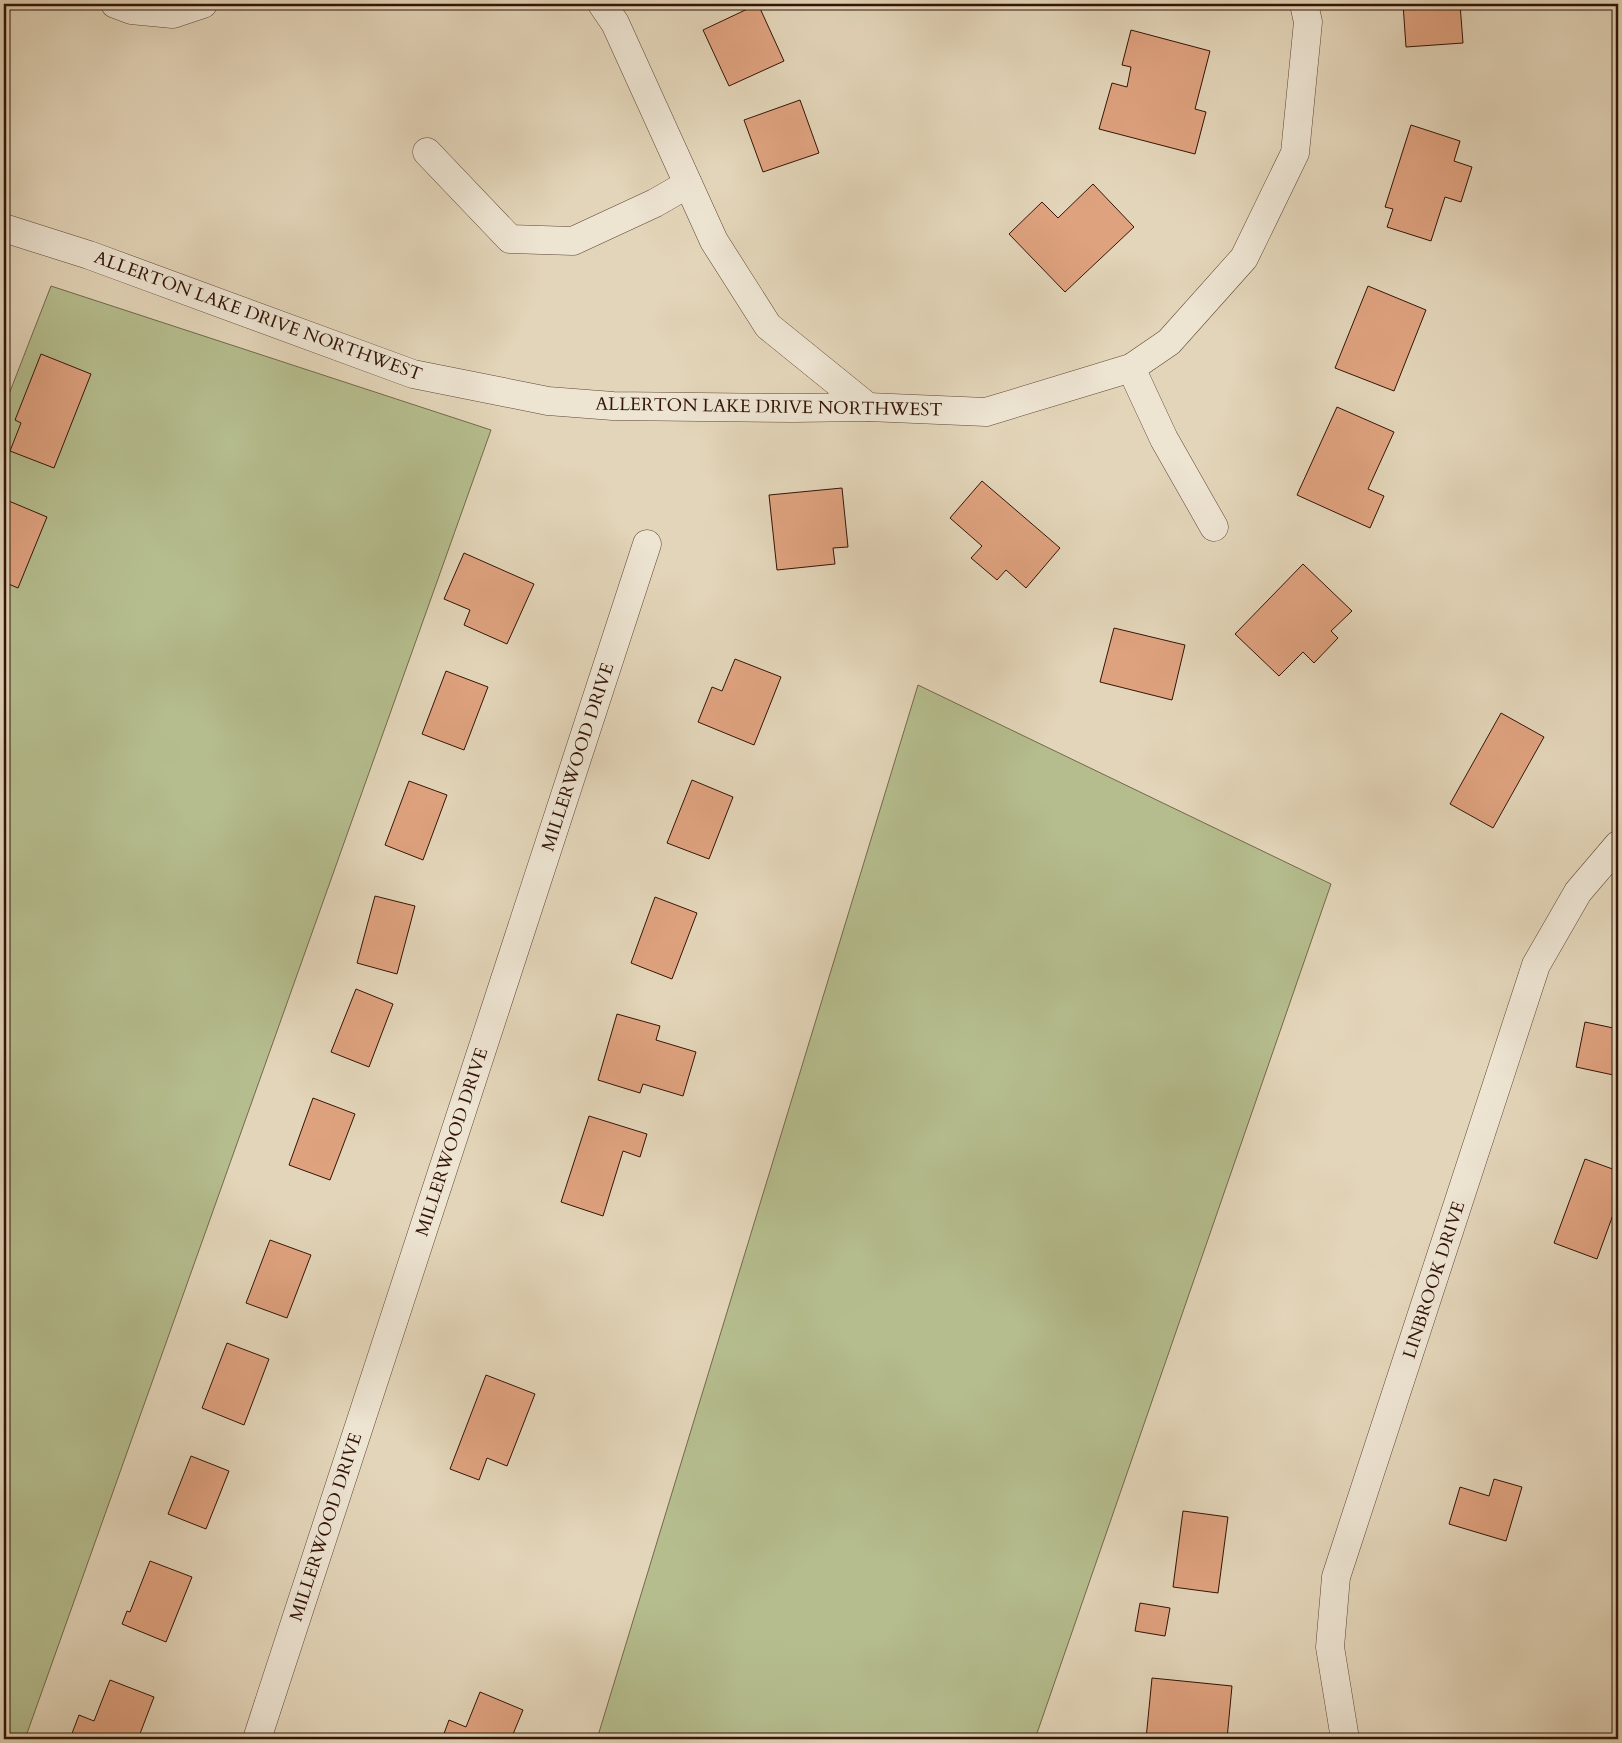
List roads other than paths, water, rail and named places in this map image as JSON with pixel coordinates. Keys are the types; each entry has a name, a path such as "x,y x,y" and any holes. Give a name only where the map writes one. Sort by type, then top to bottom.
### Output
{"street":[{"path":"114,4 132,10 173,14 203,4"},
{"path":"602,4 615,23 719,249 768,326 868,407"},
{"name":"ALLERTON LAKE DRIVE NORTHWEST","path":"4,228 89,255 413,374 548,401 613,406 868,407 986,412 1131,368 1169,342 1244,258 1295,152 1308,22 1304,4"},
{"path":"427,152 510,239 573,241 655,203 688,184"},
{"path":"1131,368 1164,439 1214,527"},
{"name":"MILLERWOOD DRIVE","path":"257,1739 647,544"},
{"name":"LINBROOK DRIVE","path":"1345,1739 1330,1647 1336,1576 1536,965 1578,892 1618,845"}]}
